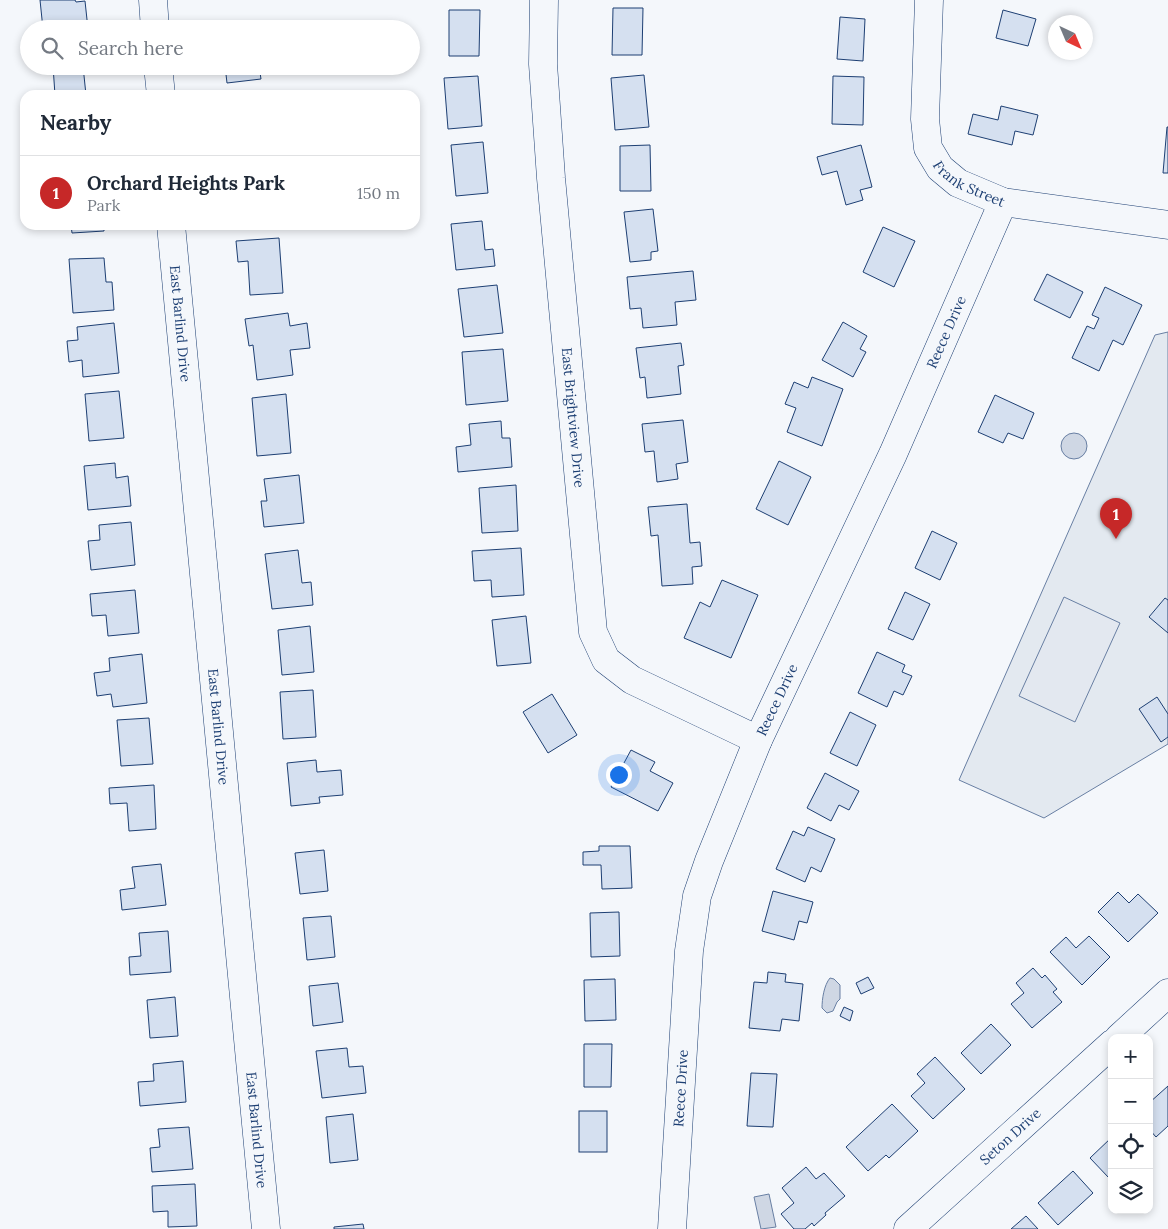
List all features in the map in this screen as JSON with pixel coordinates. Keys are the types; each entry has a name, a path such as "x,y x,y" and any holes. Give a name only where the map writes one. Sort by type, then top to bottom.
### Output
{"street":[{"path":"153,0 154,20"},
{"name":"East Brightview Drive","path":"544,0 543,64 550,168 593,632 606,660 632,680 758,740"},
{"name":"Frank Street","path":"929,0 925,119 928,148 940,168 958,183 1003,202 1168,225"},
{"path":"159,75 160,90"},
{"name":"Reece Drive","path":"672,1229 689,951 697,896 709,861 758,740 893,454 1003,202"},
{"name":"East Barlind Drive","path":"171,230 266,1229"},
{"path":"1122,1034 1168,993"},
{"name":"Seton Drive","path":"908,1229 1108,1048"}],"shaded area":[{"path":"1168,332 1168,744 1044,818 959,780 1155,335"},
{"path":"1074,433 1083,437 1087,446 1083,455 1074,459 1065,455 1061,446 1065,437"},
{"path":"1064,597 1120,623 1075,722 1019,696"},
{"path":"830,978 840,985 840,999 833,1011 827,1013 822,1008 822,1000"},
{"path":"769,1194 776,1227 761,1229 754,1197"}],"building":[{"path":"40,0 85,1 87,20 42,20"},
{"path":"613,8 643,8 642,55 612,55"},
{"path":"449,10 480,10 479,56 449,56"},
{"path":"1003,10 1036,19 1028,46 996,38"},
{"path":"840,17 865,19 863,61 837,59"},
{"path":"54,75 84,75 85,90 55,90"},
{"path":"226,75 260,75 261,79 227,83"},
{"path":"644,75 649,127 615,130 611,78"},
{"path":"478,76 482,126 448,129 444,78"},
{"path":"833,76 864,77 863,125 832,124"},
{"path":"1001,106 1038,115 1033,135 1015,131 1012,145 968,134 973,114 998,120"},
{"path":"1167,127 1168,173 1163,173"},
{"path":"483,142 488,193 456,196 451,145"},
{"path":"650,145 651,191 620,191 620,146"},
{"path":"861,145 872,187 860,190 863,200 846,205 837,171 822,175 817,157"},
{"path":"653,209 658,251 651,252 651,260 630,262 624,212"},
{"path":"482,221 485,250 493,249 495,266 456,270 451,224"},
{"path":"883,227 915,241 894,287 863,272"},
{"path":"72,230 104,230 104,231 72,233"},
{"path":"279,238 283,293 250,295 248,261 238,262 236,241"},
{"path":"104,258 106,282 112,282 114,310 73,313 69,259"},
{"path":"693,271 696,300 675,302 677,325 643,328 641,308 630,309 627,277"},
{"path":"1047,274 1083,292 1070,318 1034,300"},
{"path":"497,285 503,333 464,337 458,289"},
{"path":"1105,287 1142,305 1123,345 1113,340 1099,371 1072,358 1087,326 1094,329 1099,318 1092,315"},
{"path":"288,313 290,326 307,323 310,348 290,350 293,375 257,380 253,345 249,346 245,319"},
{"path":"843,322 867,336 860,349 866,352 853,377 822,360"},
{"path":"114,323 119,373 83,377 82,360 69,362 67,341 78,340 77,327"},
{"path":"681,343 684,365 678,366 681,394 647,398 645,377 640,378 636,348"},
{"path":"503,349 508,401 466,405 462,352"},
{"path":"812,377 843,389 822,446 787,432 796,408 785,404 794,382 808,388"},
{"path":"119,391 124,438 89,441 85,394"},
{"path":"286,394 291,453 257,456 252,398"},
{"path":"995,395 1034,413 1023,439 1008,433 1003,443 978,432"},
{"path":"683,420 688,462 676,464 678,479 657,482 654,451 645,452 642,424"},
{"path":"501,421 502,438 510,438 512,467 458,472 456,447 471,445 469,424"},
{"path":"779,461 811,477 788,525 756,509"},
{"path":"115,463 116,478 128,476 131,506 88,510 84,466"},
{"path":"299,475 304,523 264,527 261,501 267,501 264,479"},
{"path":"516,485 518,531 482,533 479,488"},
{"path":"687,504 690,543 700,542 702,566 692,567 693,584 662,586 658,535 651,536 648,507"},
{"path":"131,522 135,565 91,570 88,541 100,540 99,525"},
{"path":"932,531 957,543 940,580 915,568"},
{"path":"521,548 524,595 492,597 491,580 474,581 472,551"},
{"path":"298,550 302,583 311,582 313,605 272,609 265,554"},
{"path":"722,580 758,595 731,658 684,638 700,602 710,607"},
{"path":"135,590 139,633 108,636 106,615 92,616 90,594"},
{"path":"905,592 930,604 913,640 888,629"},
{"path":"1165,598 1168,600 1168,633 1149,617"},
{"path":"526,616 531,663 497,666 492,620"},
{"path":"310,626 314,672 282,675 278,630"},
{"path":"877,652 905,665 902,672 912,676 903,695 894,691 887,707 858,693"},
{"path":"142,654 147,703 113,707 111,694 97,696 94,673 110,671 109,658"},
{"path":"313,690 316,737 283,739 280,692"},
{"path":"552,694 577,735 548,753 523,712"},
{"path":"1157,697 1168,714 1168,737 1161,742 1139,709"},
{"path":"850,712 876,725 857,766 830,753"},
{"path":"149,718 153,764 121,766 117,720"},
{"path":"631,750 655,762 650,771 673,783 658,811 611,787"},
{"path":"316,760 317,772 341,770 343,795 319,797 320,803 291,806 287,763"},
{"path":"825,773 859,791 849,810 839,805 831,821 807,808"},
{"path":"154,785 156,829 129,831 127,803 110,804 109,788"},
{"path":"808,827 835,839 821,872 811,867 805,882 776,869 793,831 804,836"},
{"path":"599,846 630,846 632,888 602,889 601,865 583,865 583,852 599,851"},
{"path":"324,850 328,891 300,894 295,853"},
{"path":"161,864 166,905 122,910 120,890 135,888 132,867"},
{"path":"773,891 813,902 807,923 799,921 794,940 762,931"},
{"path":"1118,892 1129,903 1138,894 1158,913 1128,942 1098,912"},
{"path":"619,912 620,956 591,957 590,913"},
{"path":"331,916 335,957 307,960 303,918"},
{"path":"168,931 171,972 130,975 129,957 141,956 139,933"},
{"path":"1089,936 1110,957 1082,985 1050,952 1066,937 1076,948"},
{"path":"1033,968 1042,978 1045,975 1057,989 1053,992 1062,1002 1032,1028 1011,1004 1024,993 1016,983"},
{"path":"768,972 786,974 785,982 803,984 799,1021 782,1019 780,1031 749,1028 754,982 767,983"},
{"path":"868,977 874,988 861,994 856,983"},
{"path":"615,979 616,1020 585,1021 584,980"},
{"path":"338,983 343,1022 313,1026 309,986"},
{"path":"175,997 178,1036 150,1038 147,1000"},
{"path":"844,1007 853,1011 850,1021 840,1016"},
{"path":"991,1024 1011,1045 981,1074 961,1053"},
{"path":"584,1044 612,1044 611,1087 584,1087"},
{"path":"347,1048 349,1067 363,1066 366,1093 322,1098 316,1051"},
{"path":"935,1057 965,1089 933,1119 911,1096 925,1083 917,1074"},
{"path":"183,1061 186,1102 140,1106 138,1082 154,1081 153,1064"},
{"path":"751,1073 777,1074 773,1127 747,1126"},
{"path":"1168,1086 1168,1126 1156,1137 1153,1134 1153,1099"},
{"path":"892,1104 918,1131 889,1158 886,1155 868,1171 846,1147"},
{"path":"579,1111 607,1111 607,1152 579,1152"},
{"path":"353,1114 358,1160 330,1163 326,1117"},
{"path":"189,1127 193,1169 152,1172 150,1148 160,1147 158,1129"},
{"path":"1108,1141 1108,1177 1090,1158"},
{"path":"806,1167 816,1179 824,1173 845,1196 825,1213 826,1215 814,1226 812,1223 805,1229 794,1229 781,1214 794,1203 782,1188"},
{"path":"1073,1171 1093,1193 1058,1225 1038,1203"},
{"path":"195,1184 197,1226 168,1227 168,1211 153,1212 152,1186"},
{"path":"1026,1216 1038,1229 1011,1229"},
{"path":"363,1224 364,1229 334,1229 334,1227"}],"place":[{"name":"Orchard Heights Park","path":"1116,539"}]}
